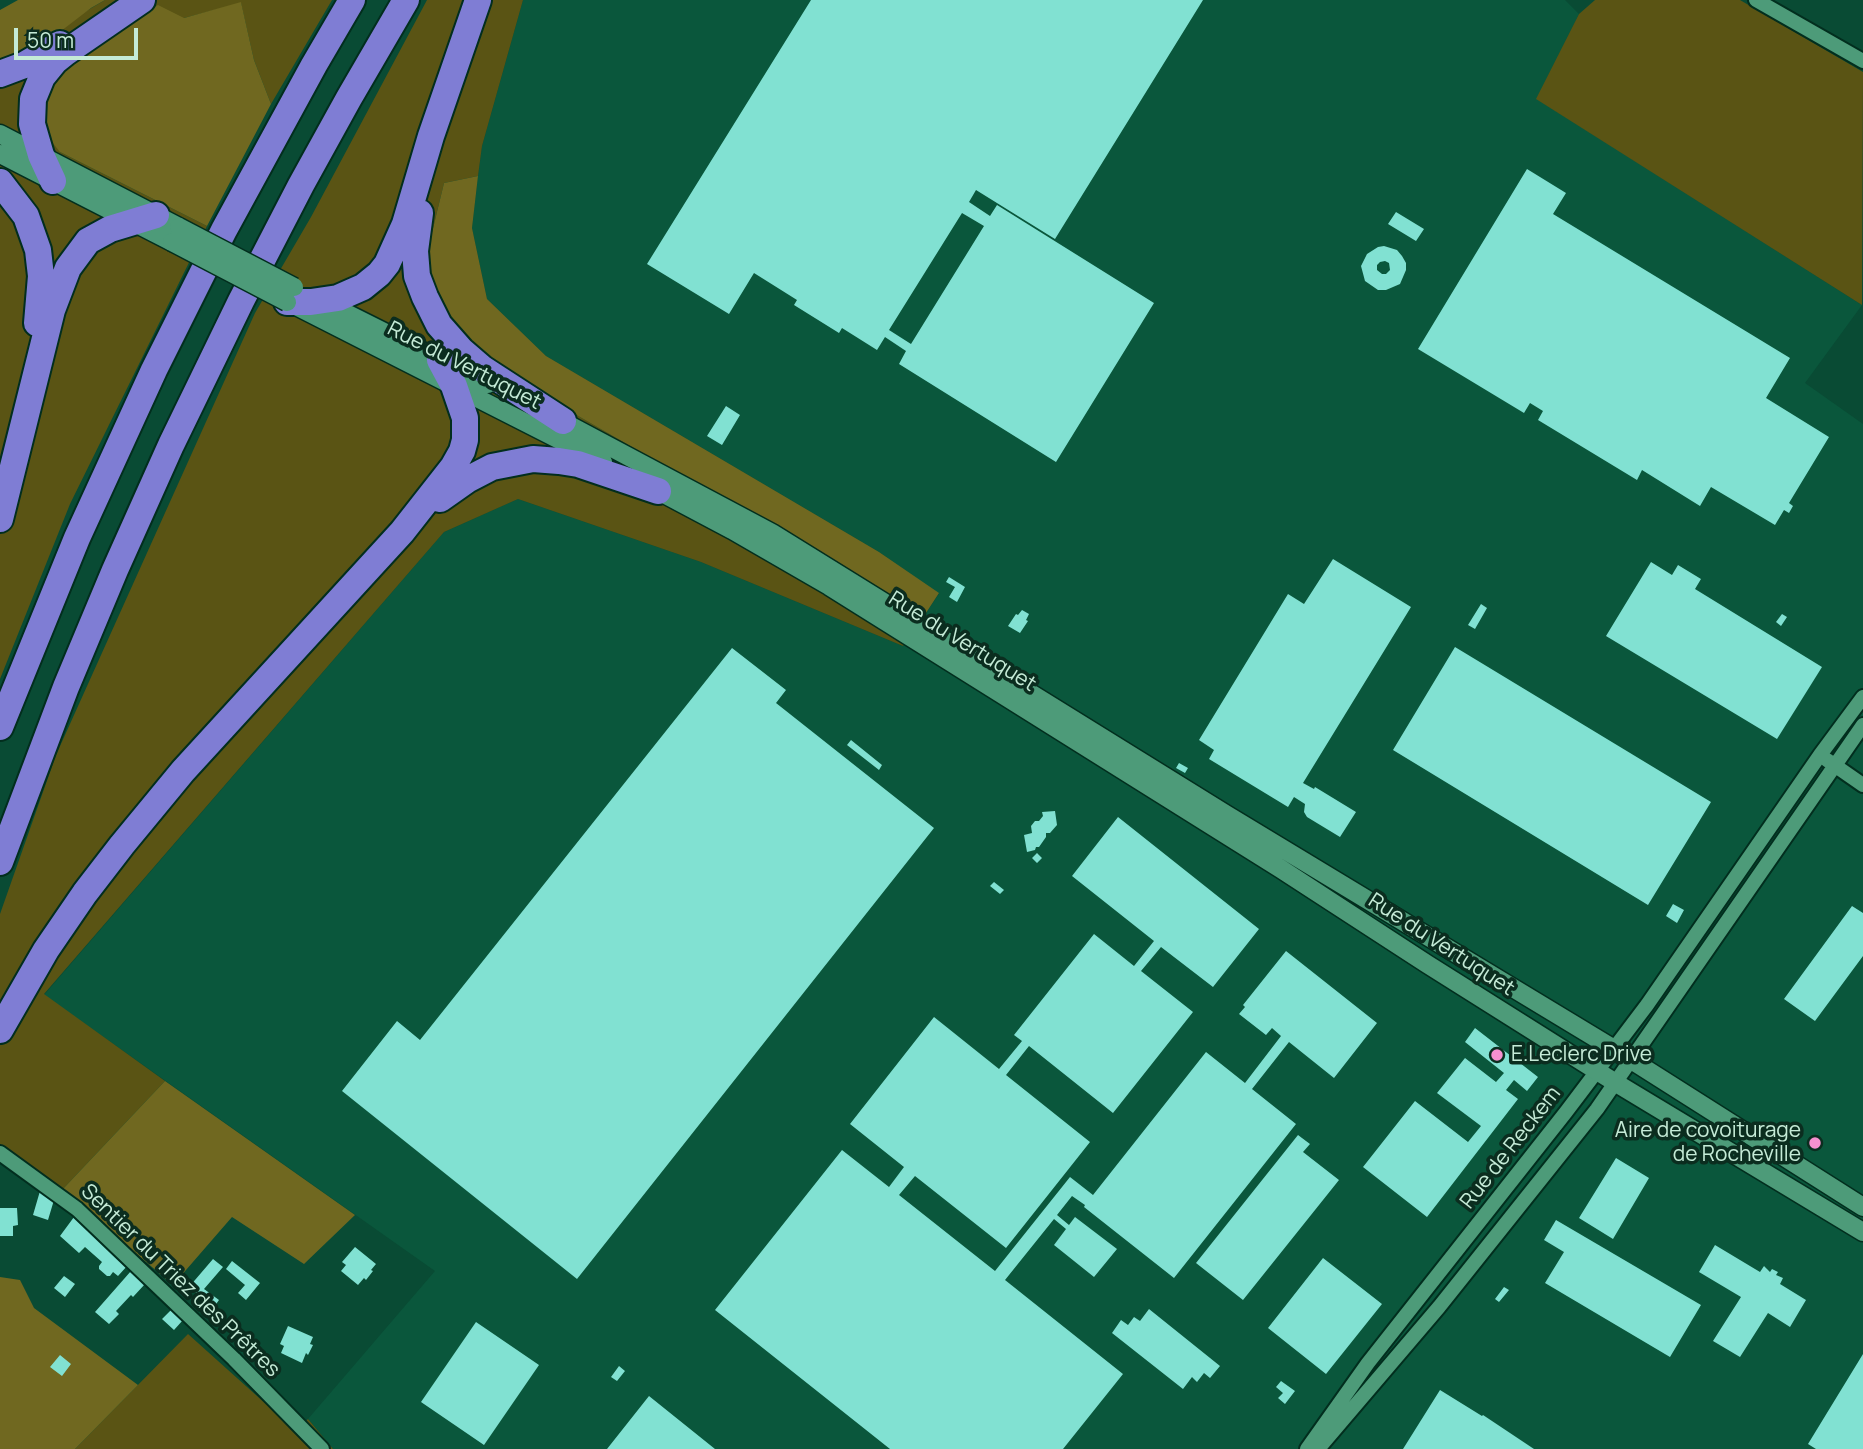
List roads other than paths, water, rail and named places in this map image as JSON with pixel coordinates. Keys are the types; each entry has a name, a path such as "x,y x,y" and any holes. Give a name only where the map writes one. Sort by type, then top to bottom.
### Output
{"highway":[{"path":"0,74 37,59 134,0"},
{"path":"53,181 41,155 32,124 36,88 41,77 65,53 142,0"},
{"path":"0,727 78,538 154,370 237,206 352,0"},
{"path":"0,862 66,687 171,444 301,185 406,0"},
{"path":"291,294 323,301 338,298 363,287 387,264 405,224 431,136 478,0"},
{"path":"442,107 415,251 417,276 425,297 439,324 471,360 563,421"},
{"path":"0,182 26,216 35,238 40,262 39,309 27,406"},
{"path":"0,519 52,310 68,268 88,241 110,229 160,226"},
{"path":"0,1030 54,939 138,825 183,771 401,532 446,478 462,451 465,418 454,386 440,360"},
{"path":"401,532 478,473 519,460 546,459 578,464 658,491"}],"street":[{"path":"1756,0 1863,61"},
{"name":"Rue du Vertuquet","path":"0,134 41,155 160,226 291,294 454,386 786,560 989,685 1616,1083 1863,1232"},
{"name":"Rue du Vertuquet","path":"0,154 53,181 160,226"},
{"name":"Rue du Vertuquet","path":"323,301 563,421 772,533 1237,822 1632,1060 1863,1208"},
{"name":"Rue de Reckem","path":"1307,1449 1368,1363 1566,1112 1660,987 1863,697"},
{"name":"Rue de Reckem","path":"1318,1449 1524,1203 1616,1083 1863,725"},
{"path":"1820,755 1863,785"},
{"name":"Sentier du Triez des Prêtres","path":"0,1153 77,1209 234,1359 322,1449"}],"place":[{"name":"E.Leclerc Drive","path":"1497,1055"},
{"name":"Aire de covoiturage de Rocheville","path":"1815,1143"}]}
